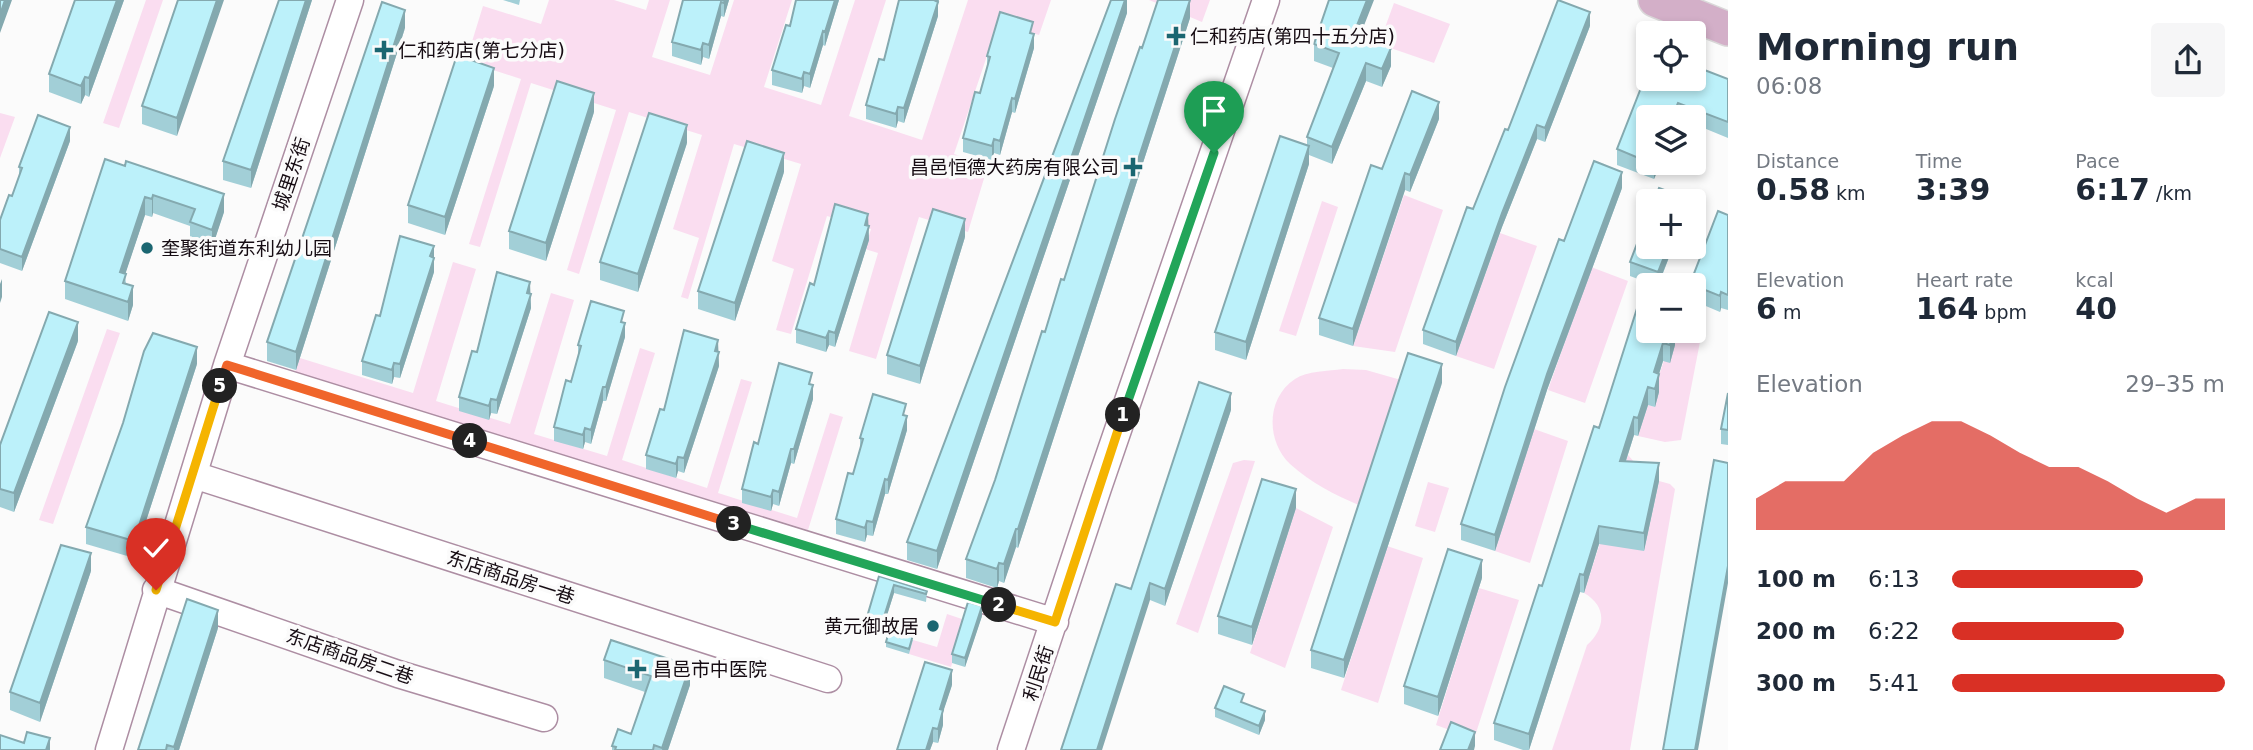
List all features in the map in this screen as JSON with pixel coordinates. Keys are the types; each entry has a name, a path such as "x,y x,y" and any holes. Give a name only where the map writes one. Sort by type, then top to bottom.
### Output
{"main road":[{"path":"1655,0 1728,30"}],"street":[{"name":"城里东街","path":"108,750 227,365 350,0"},
{"name":"利民街","path":"1011,750 1266,0"},
{"path":"227,365 1055,622"},
{"name":"东店商品房一巷","path":"194,475 828,679"},
{"name":"东店商品房二巷","path":"156,590 398,674 544,718"}],"shaded area":[{"path":"146,0 163,0 119,128 103,123"},
{"path":"549,0 614,0 646,10 649,0 670,0 652,57 710,75 734,0 792,0 764,87 821,105 855,0 886,0 849,116 922,140 968,0 1051,0 1039,35 998,23 954,154 988,165 968,232 919,217 876,359 849,351 878,253 865,249 871,229 827,216 791,334 776,330 794,269 772,261 801,164 734,144 688,299 681,297 699,238 673,229 702,135 629,112 579,274 567,270 616,110 531,83 480,247 469,244 521,79 466,61 483,6 541,24"},
{"path":"1149,0 1210,0 1202,22"},
{"path":"1394,3 1450,24 1434,63 1379,44"},
{"path":"0,113 15,117 0,158"},
{"path":"1404,195 1443,210 1395,352 1353,346"},
{"path":"1322,201 1338,207 1296,336 1279,331"},
{"path":"1500,233 1537,246 1494,369 1456,356"},
{"path":"453,262 476,269 436,401 510,424 551,293 574,300 534,434 607,456 640,348 655,353 622,460 707,488 741,379 752,382 718,493 797,518 830,413 843,417 808,530 295,372 300,358 413,393"},
{"path":"1591,267 1628,281 1585,403 1548,390"},
{"path":"107,329 120,333 53,524 39,520"},
{"path":"1670,343 1700,343 1681,440 1665,442 1638,436 1648,405 1655,407 1654,390"},
{"path":"1343,369 1366,370 1401,380 1361,506 1324,488 1298,471 1282,455 1273,432 1274,408 1285,387 1306,374"},
{"path":"1534,429 1568,441 1530,563 1495,551"},
{"path":"1628,455 1636,464 1644,551 1659,481 1670,484 1675,489 1630,750 1552,750 1587,645 1598,632 1600,625 1597,604 1584,593"},
{"path":"1255,461 1198,633 1176,624 1233,463"},
{"path":"1428,482 1449,488 1435,532 1415,526"},
{"path":"1296,508 1333,527 1285,668 1250,653"},
{"path":"1387,546 1423,558 1378,703 1341,690"},
{"path":"1479,588 1519,600 1474,739 1436,725"},
{"path":"947,614 965,620 951,667 909,654 913,640 937,647"}],"building":[{"path":"0,0 5,0 0,15"},
{"path":"75,0 117,0 89,78 85,77 81,86 49,74"},
{"path":"178,0 217,0 177,118 142,106"},
{"path":"279,0 306,0 251,170 223,161"},
{"path":"683,0 725,0 724,3 721,2 709,45 703,43 701,50 672,42"},
{"path":"796,0 835,0 810,74 804,72 802,79 772,70 786,25 790,26"},
{"path":"899,0 938,2 904,108 898,107 896,114 866,105 879,59 884,60"},
{"path":"1111,0 1125,0 937,551 907,542"},
{"path":"1158,0 1190,0 1018,529 1004,564 999,563 997,569 966,559 995,480 1042,331 1045,332 1061,279 1064,280 1115,119"},
{"path":"1329,0 1367,0 1354,33 1391,48 1382,69 1366,63 1332,147 1307,137 1339,53 1314,44"},
{"path":"1558,0 1590,12 1545,128 1537,125 1456,342 1423,330 1467,207 1473,209 1505,129 1508,130"},
{"path":"382,2 405,10 296,352 267,342"},
{"path":"1000,12 1033,22 1030,33 1034,34 1000,141 994,139 992,146 963,138 975,92 980,93"},
{"path":"457,55 494,68 445,217 408,205"},
{"path":"1706,71 1728,79 1728,122 1706,114 1706,105 1636,105 1636,157 1617,149 1640,91 1706,91"},
{"path":"557,81 594,93 546,243 509,231"},
{"path":"1412,91 1439,102 1410,175 1405,173 1353,329 1319,318 1371,165 1382,169"},
{"path":"649,113 687,125 638,274 600,262"},
{"path":"38,115 70,127 22,257 0,249 0,220 9,195 12,196 22,168 19,167"},
{"path":"1280,136 1309,146 1246,342 1215,332"},
{"path":"747,141 784,153 735,303 698,291"},
{"path":"105,159 125,166 126,161 224,194 212,230 190,222 195,209 153,195 152,199 145,197 120,272 126,274 123,283 133,286 128,302 65,281"},
{"path":"1594,161 1622,172 1547,374 1495,535 1461,524 1505,387 1559,239 1564,241"},
{"path":"835,204 868,214 865,225 869,226 835,333 829,331 826,338 796,329 810,283 814,285"},
{"path":"933,209 965,219 920,366 887,355"},
{"path":"1718,211 1728,215 1728,295 1721,292 1720,296 1706,290 1706,273 1694,273 1700,259 1706,259 1706,242"},
{"path":"400,236 434,246 430,256 434,258 400,364 394,363 392,370 362,361 376,315 380,316"},
{"path":"1636,246 1636,259 1663,259 1658,272 1630,262"},
{"path":"497,272 530,282 527,293 531,294 497,400 491,399 489,406 459,397 472,351 477,352"},
{"path":"591,301 624,311 621,322 625,323 591,430 585,428 583,435 554,427 566,380 571,382"},
{"path":"49,312 78,322 14,493 0,489 0,445"},
{"path":"1636,312 1636,343 1663,343 1654,372 1659,374 1655,389 1648,387 1638,418 1634,417 1620,461 1659,463 1644,533 1599,526 1584,575 1580,574 1529,734 1494,723 1594,426 1599,428"},
{"path":"684,330 718,340 715,351 719,352 684,458 678,457 676,464 646,455 660,409 664,410"},
{"path":"153,333 197,347 134,541 86,527 123,423 144,351"},
{"path":"1408,353 1442,364 1344,660 1311,650"},
{"path":"779,363 812,373 809,384 813,385 779,492 773,490 771,497 742,489 754,442 758,444"},
{"path":"1199,382 1231,393 1165,589 1150,583 1097,750 1061,750 1116,584 1131,589"},
{"path":"1728,393 1728,430 1721,429"},
{"path":"873,394 906,404 903,415 907,416 873,522 867,521 865,528 836,519 848,473 853,474"},
{"path":"1714,460 1728,463 1728,566 1695,750 1663,750"},
{"path":"1262,479 1296,489 1252,627 1218,616"},
{"path":"61,545 91,553 40,703 10,692"},
{"path":"1448,549 1482,560 1438,697 1404,686"},
{"path":"879,576 927,591 926,594 894,585 882,623 867,617"},
{"path":"187,599 218,610 174,747 167,745 166,750 138,750"},
{"path":"968,602 982,606 965,658 952,654"},
{"path":"890,628 913,635 909,649 886,642"},
{"path":"611,640 690,666 662,748 654,745 653,750 615,750 616,747 612,746 618,729 631,734 651,676 604,660"},
{"path":"925,662 952,670 940,709 943,710 938,729 933,728 926,750 897,750"},
{"path":"1224,686 1244,694 1241,702 1265,711 1259,726 1215,708"},
{"path":"1451,722 1475,732 1468,750 1440,750"},
{"path":"27,732 50,738 46,750 0,750 0,735 24,743"}],"place":[{"name":"仁和药店(第四十五分店)","path":"1176,36"},
{"name":"仁和药店(第七分店)","path":"384,50"},
{"name":"昌邑恒德大药房有限公司","path":"1133,167"},
{"name":"奎聚街道东利幼儿园","path":"147,248"},
{"name":"黄元御故居","path":"933,626"},
{"name":"昌邑市中医院","path":"637,669"}],"route":[{"path":"156,590 227,365 1055,622 1098,488 1214,153"}]}
